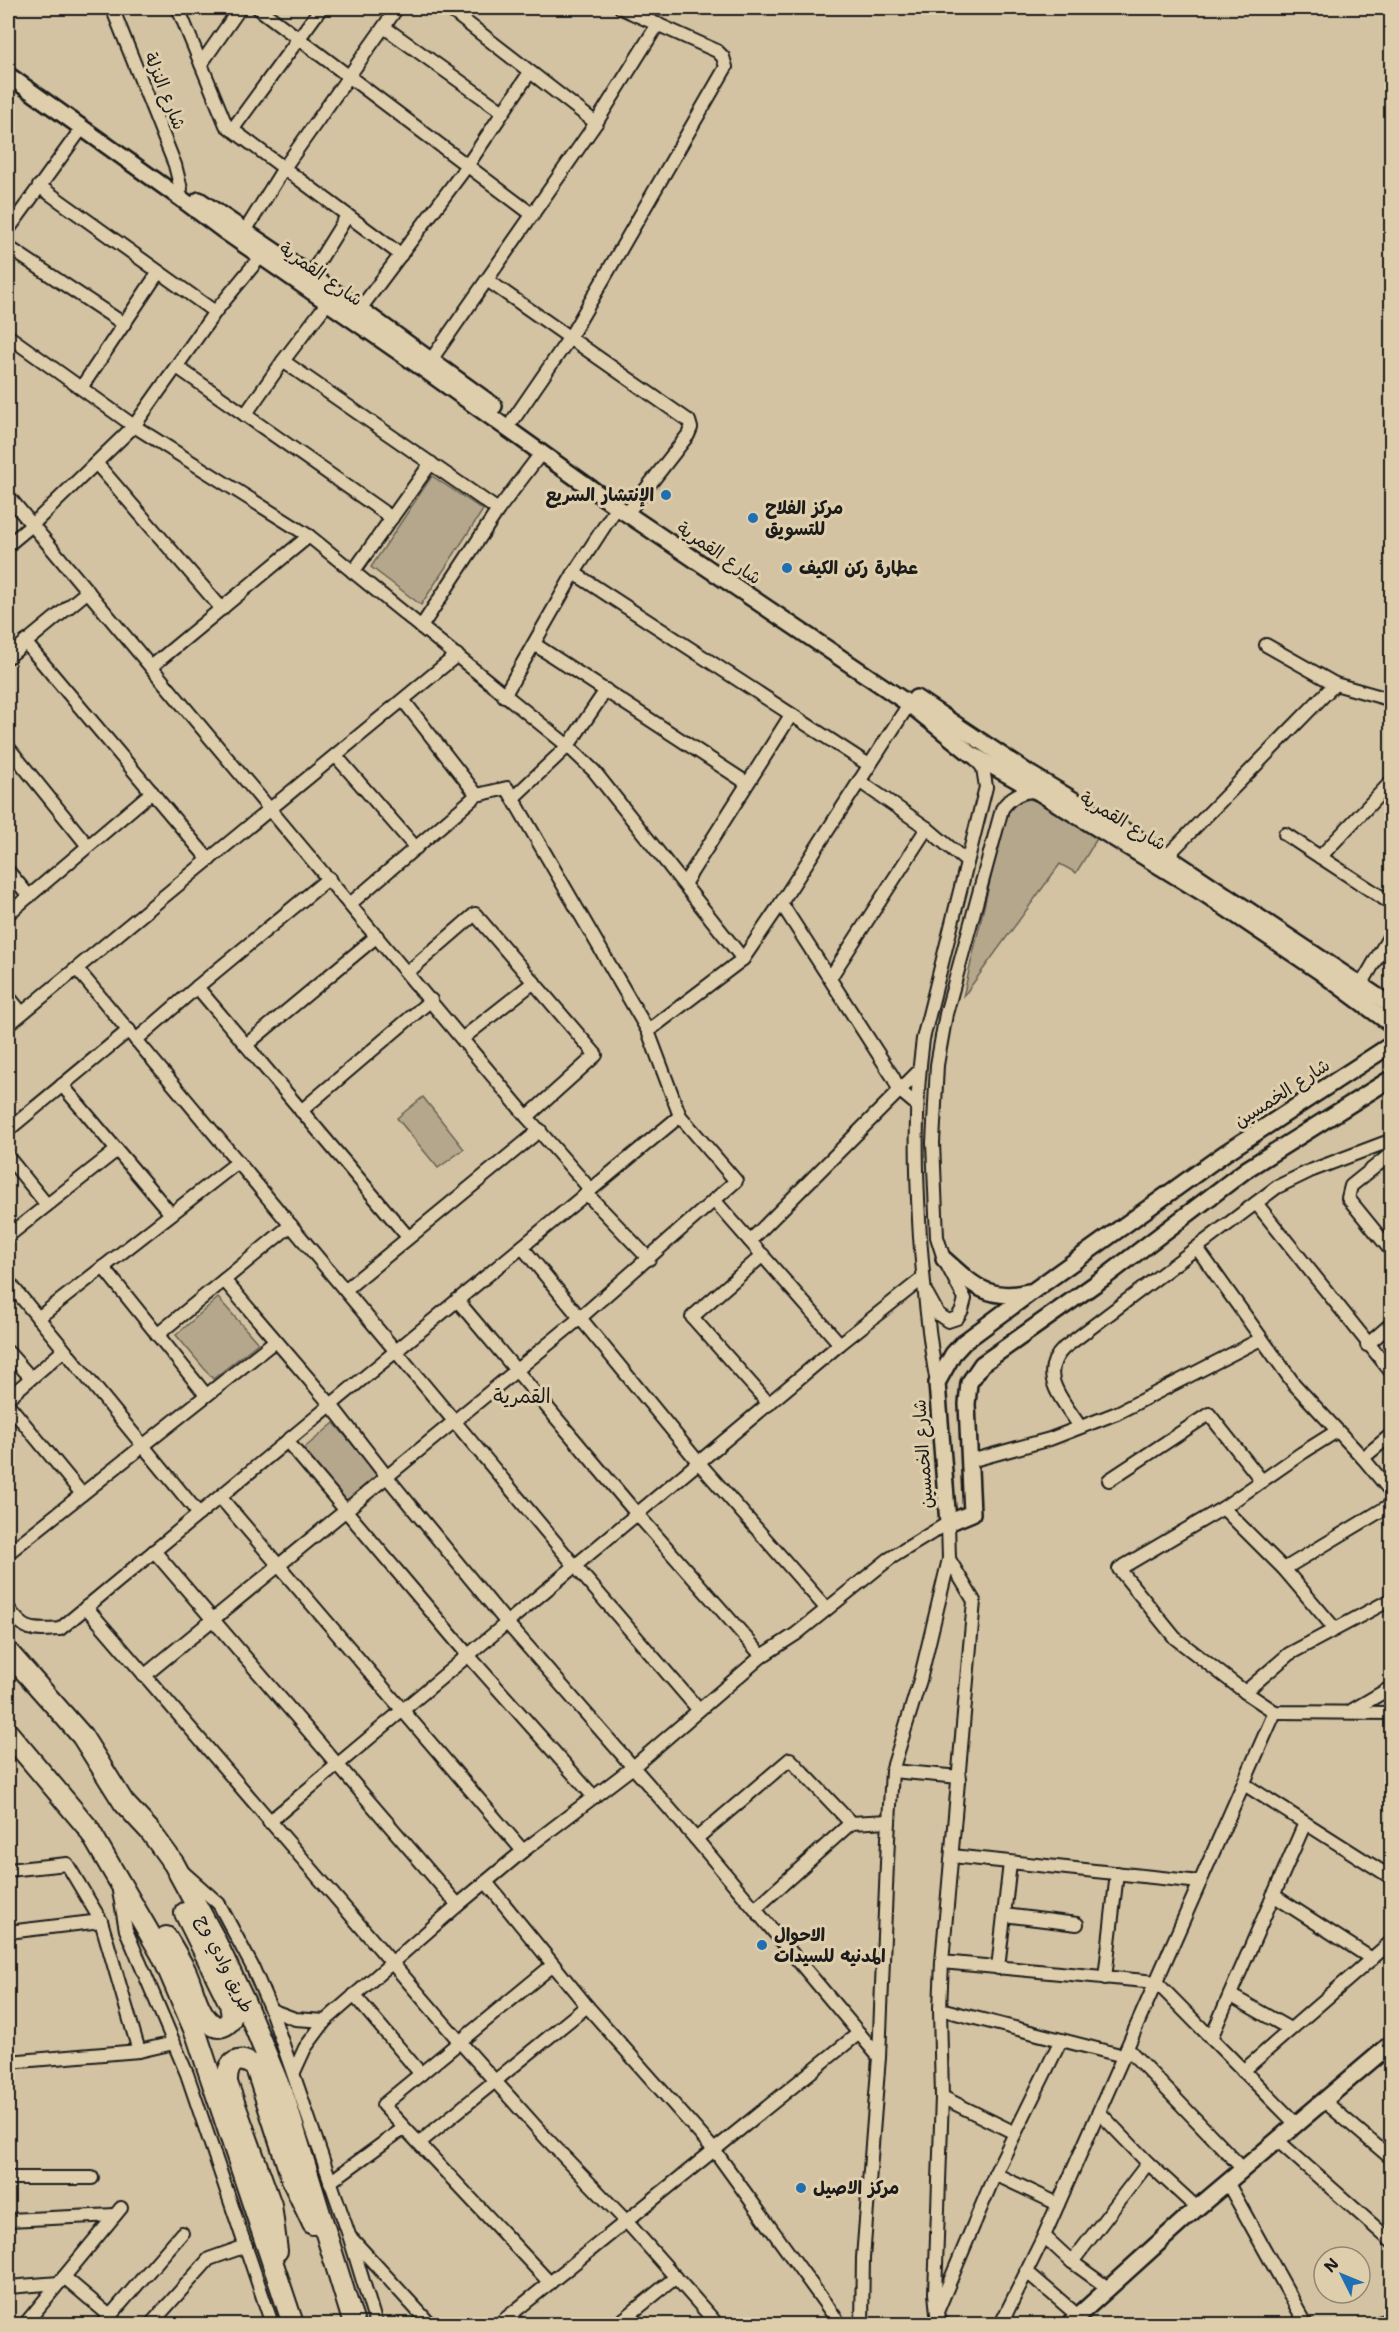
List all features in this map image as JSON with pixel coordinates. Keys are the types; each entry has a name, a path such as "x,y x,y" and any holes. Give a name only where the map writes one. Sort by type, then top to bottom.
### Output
{"main road":[{"name":"طريق وادي وج","path":"8,1652 82,1736 124,1803 150,1831 174,1864 214,1938 245,2003 285,2100 354,2325"},
{"path":"8,1732 88,1828 154,1915 184,1970 204,2014 211,2024 222,2027 229,2022 232,2015 230,2004 205,1952 124,1803"},
{"path":"88,1828 117,1881 162,1954 197,2036 293,2325"},
{"path":"283,2294 271,2205 227,2083 229,2067 236,2062 243,2060 256,2068 292,2182 339,2275"}],"street":[{"name":"شارع النزلة","path":"117,8 114,15 175,165 182,189"},
{"path":"178,8 226,125 401,255"},
{"path":"201,64 240,8"},
{"path":"258,8 532,215"},
{"path":"232,130 321,8"},
{"path":"245,231 284,168 397,8"},
{"path":"448,8 596,123"},
{"path":"513,420 570,337 726,67 723,57 717,51 621,8"},
{"path":"431,360 596,123 658,24"},
{"path":"384,27 503,112"},
{"path":"8,63 87,123 311,274 431,360 625,507 1003,757 1167,856 1392,1006"},
{"path":"360,309 467,166 530,72"},
{"name":"شارع القمرية","path":"8,75 261,256 909,704 971,754 1040,793 1205,894 1319,971 1392,1024"},
{"path":"8,230 82,128"},
{"path":"39,186 215,312"},
{"path":"311,274 347,216"},
{"path":"8,247 124,324"},
{"path":"8,545 32,525 134,426 215,312 261,256"},
{"path":"81,388 158,273"},
{"path":"487,280 689,422 691,428 688,435 625,507 574,573 504,696"},
{"path":"246,415 328,302"},
{"path":"8,336 134,426 309,536 568,746 594,771 742,958"},
{"path":"283,361 498,510"},
{"path":"177,366 393,518"},
{"path":"421,627 498,510 542,452"},
{"path":"96,463 222,609"},
{"path":"353,572 431,463"},
{"path":"8,496 540,1130 588,1191 649,1259"},
{"path":"151,667 309,536"},
{"path":"574,573 869,765"},
{"path":"8,657 88,591"},
{"path":"25,642 209,860"},
{"path":"534,644 747,783"},
{"path":"1266,645 1335,684 1392,700"},
{"path":"8,1024 457,656"},
{"path":"1167,856 1335,684"},
{"path":"513,798 568,746 606,690"},
{"path":"403,700 477,795"},
{"path":"648,1031 742,958 781,903 909,704"},
{"path":"684,884 791,715"},
{"path":"8,747 88,846"},
{"path":"937,1383 927,1328 917,1190 918,1072 923,1039 986,787 983,768 971,754"},
{"path":"336,756 416,848"},
{"path":"859,781 927,828 967,862"},
{"path":"1320,856 1392,781"},
{"path":"144,1676 517,1371 649,1259 736,1181 680,1116 648,1031 507,788 477,795 351,904"},
{"path":"923,1278 928,1299 938,1314 948,1321 957,1318 965,1299 944,1259 937,1237 933,1143 937,1065 946,1014 1002,809 1016,795 1030,790 1040,793"},
{"path":"8,914 152,792"},
{"path":"830,978 927,828"},
{"path":"1285,834 1392,904"},
{"path":"8,871 28,896"},
{"path":"8,1130 62,1085 197,987 329,878"},
{"path":"781,903 893,1077 899,1090 917,1105"},
{"path":"408,972 476,914 597,1055 527,1117"},
{"path":"1361,985 1392,932"},
{"path":"246,1045 377,936"},
{"path":"77,969 575,1566 698,1709"},
{"path":"463,1038 534,982"},
{"path":"197,987 408,1237"},
{"path":"8,996 22,1013"},
{"path":"302,1111 431,1000"},
{"name":"شارع الخمسين","path":"1392,1044 1225,1153 964,1342 945,1366 937,1383 948,1522 972,1513 969,1383 982,1364 1105,1277 1247,1169 1392,1078"},
{"path":"750,1241 918,1072"},
{"path":"62,1085 171,1214"},
{"path":"8,1608 16,1619 34,1631 60,1629 680,1116"},
{"path":"345,1290 540,1130"},
{"path":"1080,1427 1051,1381 1051,1369 1055,1357 1076,1338 1277,1187 1310,1171 1392,1140"},
{"path":"8,1236 117,1150"},
{"path":"1392,1153 1351,1186 1348,1192 1348,1198 1392,1252"},
{"path":"8,1157 46,1205"},
{"path":"38,1318 238,1162"},
{"path":"714,1200 840,1344"},
{"path":"1256,1203 1367,1345 1392,1373"},
{"path":"158,1335 291,1225"},
{"path":"522,1247 699,1462 826,1608"},
{"path":"1197,1248 1294,1384 1363,1458 1392,1493"},
{"path":"762,1255 692,1317 769,1404"},
{"path":"944,1259 977,1286 992,1293 1010,1296 1034,1291"},
{"path":"103,1267 206,1395"},
{"path":"269,1822 840,1344 923,1278"},
{"path":"224,1280 331,1405 507,1623 696,1839 879,2057"},
{"path":"9,1287 38,1318 198,1514"},
{"path":"457,1300 762,1656"},
{"path":"1367,1345 1392,1323"},
{"path":"970,1461 1050,1439 1117,1413 1261,1339"},
{"path":"8,1553 275,1341"},
{"path":"8,1398 64,1350"},
{"path":"8,1352 31,1378"},
{"path":"8,1404 82,1494"},
{"path":"1109,1480 1209,1414 1262,1481"},
{"path":"1337,1431 1223,1508 1119,1569 1175,1638 1275,1712 1392,1713"},
{"path":"1363,1458 1392,1434"},
{"path":"287,1441 468,1655 594,1797"},
{"path":"220,1497 523,1851"},
{"path":"1284,1569 1392,1504"},
{"path":"1223,1508 1284,1569 1335,1629"},
{"path":"862,2325 864,2258 879,2057 892,1771 920,1680 949,1559 948,1522"},
{"path":"294,2072 305,2048 325,2021 458,1905 523,1851 633,1767 762,1656 796,1634 889,1559 948,1522"},
{"path":"154,1551 458,1905"},
{"path":"939,2319 934,2293 942,2097 940,2009 942,1962 974,1601 949,1559"},
{"path":"1245,1692 1289,1654 1392,1599"},
{"path":"86,1608 460,2042 626,2221 717,2325"},
{"path":"1349,1712 1392,1688"},
{"path":"1001,2325 1044,2236 1275,1712"},
{"path":"696,1839 790,1759 851,1823"},
{"path":"892,1771 960,1777"},
{"path":"1244,1784 1392,1878"},
{"path":"755,1909 851,1823 889,1821"},
{"path":"1211,2038 1305,1822"},
{"path":"952,1856 1200,1882"},
{"path":"998,1968 1010,1863"},
{"path":"8,1870 67,1864 101,1921 139,2051"},
{"path":"174,1864 219,1904 252,1966 294,2072 349,2235 376,2325"},
{"path":"1105,1978 1117,1873"},
{"path":"117,1881 126,1930 187,2074 272,2325"},
{"path":"486,1882 587,2006 715,2151 840,2325"},
{"path":"1273,1895 1372,1959"},
{"path":"1004,1915 1077,1924"},
{"path":"8,1932 101,1921"},
{"path":"1244,2071 1392,1941"},
{"path":"942,1962 1156,1983 1296,2124"},
{"path":"550,2283 383,2105 553,1965"},
{"path":"354,1995 421,2074"},
{"path":"1230,1995 1290,2030"},
{"path":"419,2143 587,2006"},
{"path":"940,2009 1061,2040 1125,2052 1243,2169"},
{"path":"271,2010 295,2019 325,2021"},
{"path":"499,2325 515,2320 550,2283 859,2034"},
{"path":"939,2319 995,2174 1061,2040"},
{"path":"8,2062 139,2051 174,2043"},
{"path":"1026,2271 1073,2320 1197,2208 1392,2043"},
{"path":"942,2097 1015,2133"},
{"path":"1324,2101 1392,2158"},
{"path":"1099,2112 1148,2163 1197,2208"},
{"path":"330,2182 404,2128"},
{"path":"1276,2140 1392,2242"},
{"path":"1072,2262 1148,2163"},
{"path":"995,2174 1058,2204"},
{"path":"8,2178 92,2178"},
{"path":"1227,2182 1306,2325"},
{"path":"8,2220 118,2211 25,2325"},
{"path":"8,2287 62,2280 106,2320 182,2233"},
{"path":"349,2235 430,2325"},
{"path":"1044,2236 1072,2262 1108,2288"},
{"path":"151,2325 209,2259 246,2246"},
{"path":"618,2325 676,2277"},
{"path":"1377,2325 1392,2318"}],"shaded area":[{"path":"432,476 483,510 421,605 371,567"},
{"path":"1029,799 1049,804 1098,837 1076,873 1060,864 963,997 1006,812 1014,804"},
{"path":"423,1097 464,1149 438,1168 397,1118"},
{"path":"218,1298 258,1343 213,1379 176,1335"},
{"path":"334,1423 378,1474 346,1501 302,1450"}],"place":[{"name":"الإنتشار السريع","path":"666,495"},
{"name":"مركز الفلاح للتسويق","path":"753,518"},
{"name":"عطارة ركن الكيف","path":"787,568"},
{"name":"الاحوال المدنيه للسيدات","path":"762,1945"},
{"name":"مركز الاصيل","path":"801,2188"}],"district":[{"name":"القمرية","path":"522,1396"}]}
